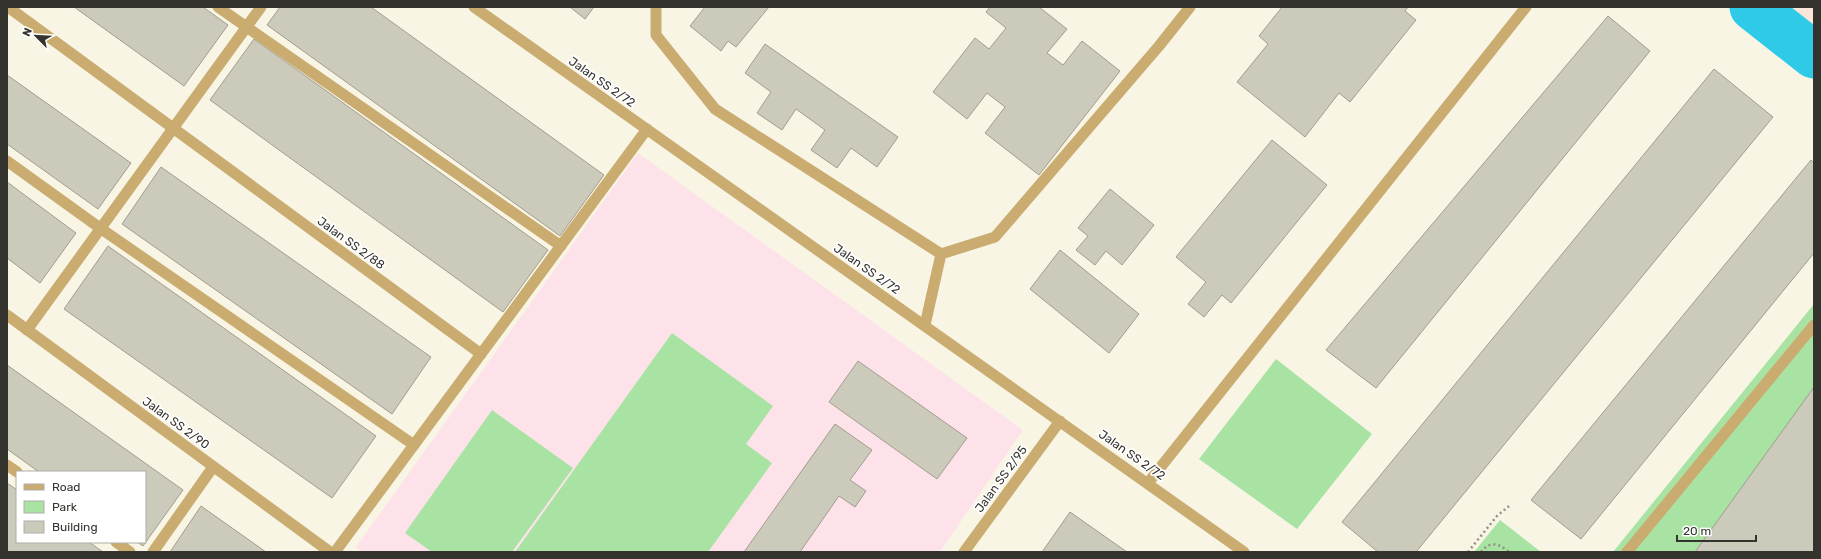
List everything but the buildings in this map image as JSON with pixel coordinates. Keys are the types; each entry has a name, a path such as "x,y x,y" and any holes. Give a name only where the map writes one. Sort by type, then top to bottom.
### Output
{"street":[{"name":"Jalan SS 2/88","path":"8,7 481,354"},
{"path":"218,7 561,246"},
{"path":"27,330 261,7"},
{"name":"Jalan SS 2/72","path":"474,7 1244,552"},
{"path":"656,7 656,35 715,109 941,254"},
{"path":"941,254 995,237 1159,46 1190,7"},
{"path":"1148,483 1526,7"},
{"path":"335,552 647,129"},
{"path":"7,160 100,228 414,445"},
{"path":"925,325 941,254"},
{"name":"Jalan SS 2/90","path":"7,315 330,552"},
{"path":"1627,552 1814,325"},
{"name":"Jalan SS 2/95","path":"964,552 1060,421"},
{"path":"7,466 16,471"},
{"path":"153,552 213,467"},
{"path":"117,543 130,552"}],"path":[{"path":"1468,552 1497,516 1509,506"},
{"path":"1481,552 1492,544 1500,544 1510,552"}],"shaded area":[{"path":"1785,7 1814,7 1814,31"},
{"path":"638,153 1023,430 940,552 363,552 356,547"}],"green space":[{"path":"1814,304 1814,552 1613,552"},
{"path":"672,333 773,406 746,444 772,463 708,552 515,552"},
{"path":"1276,359 1372,434 1297,529 1199,459"},
{"path":"492,410 573,468 512,552 432,552 405,533"},
{"path":"1500,520 1541,552 1474,552"}],"waterway":[{"path":"1753,7 1814,55"}]}
